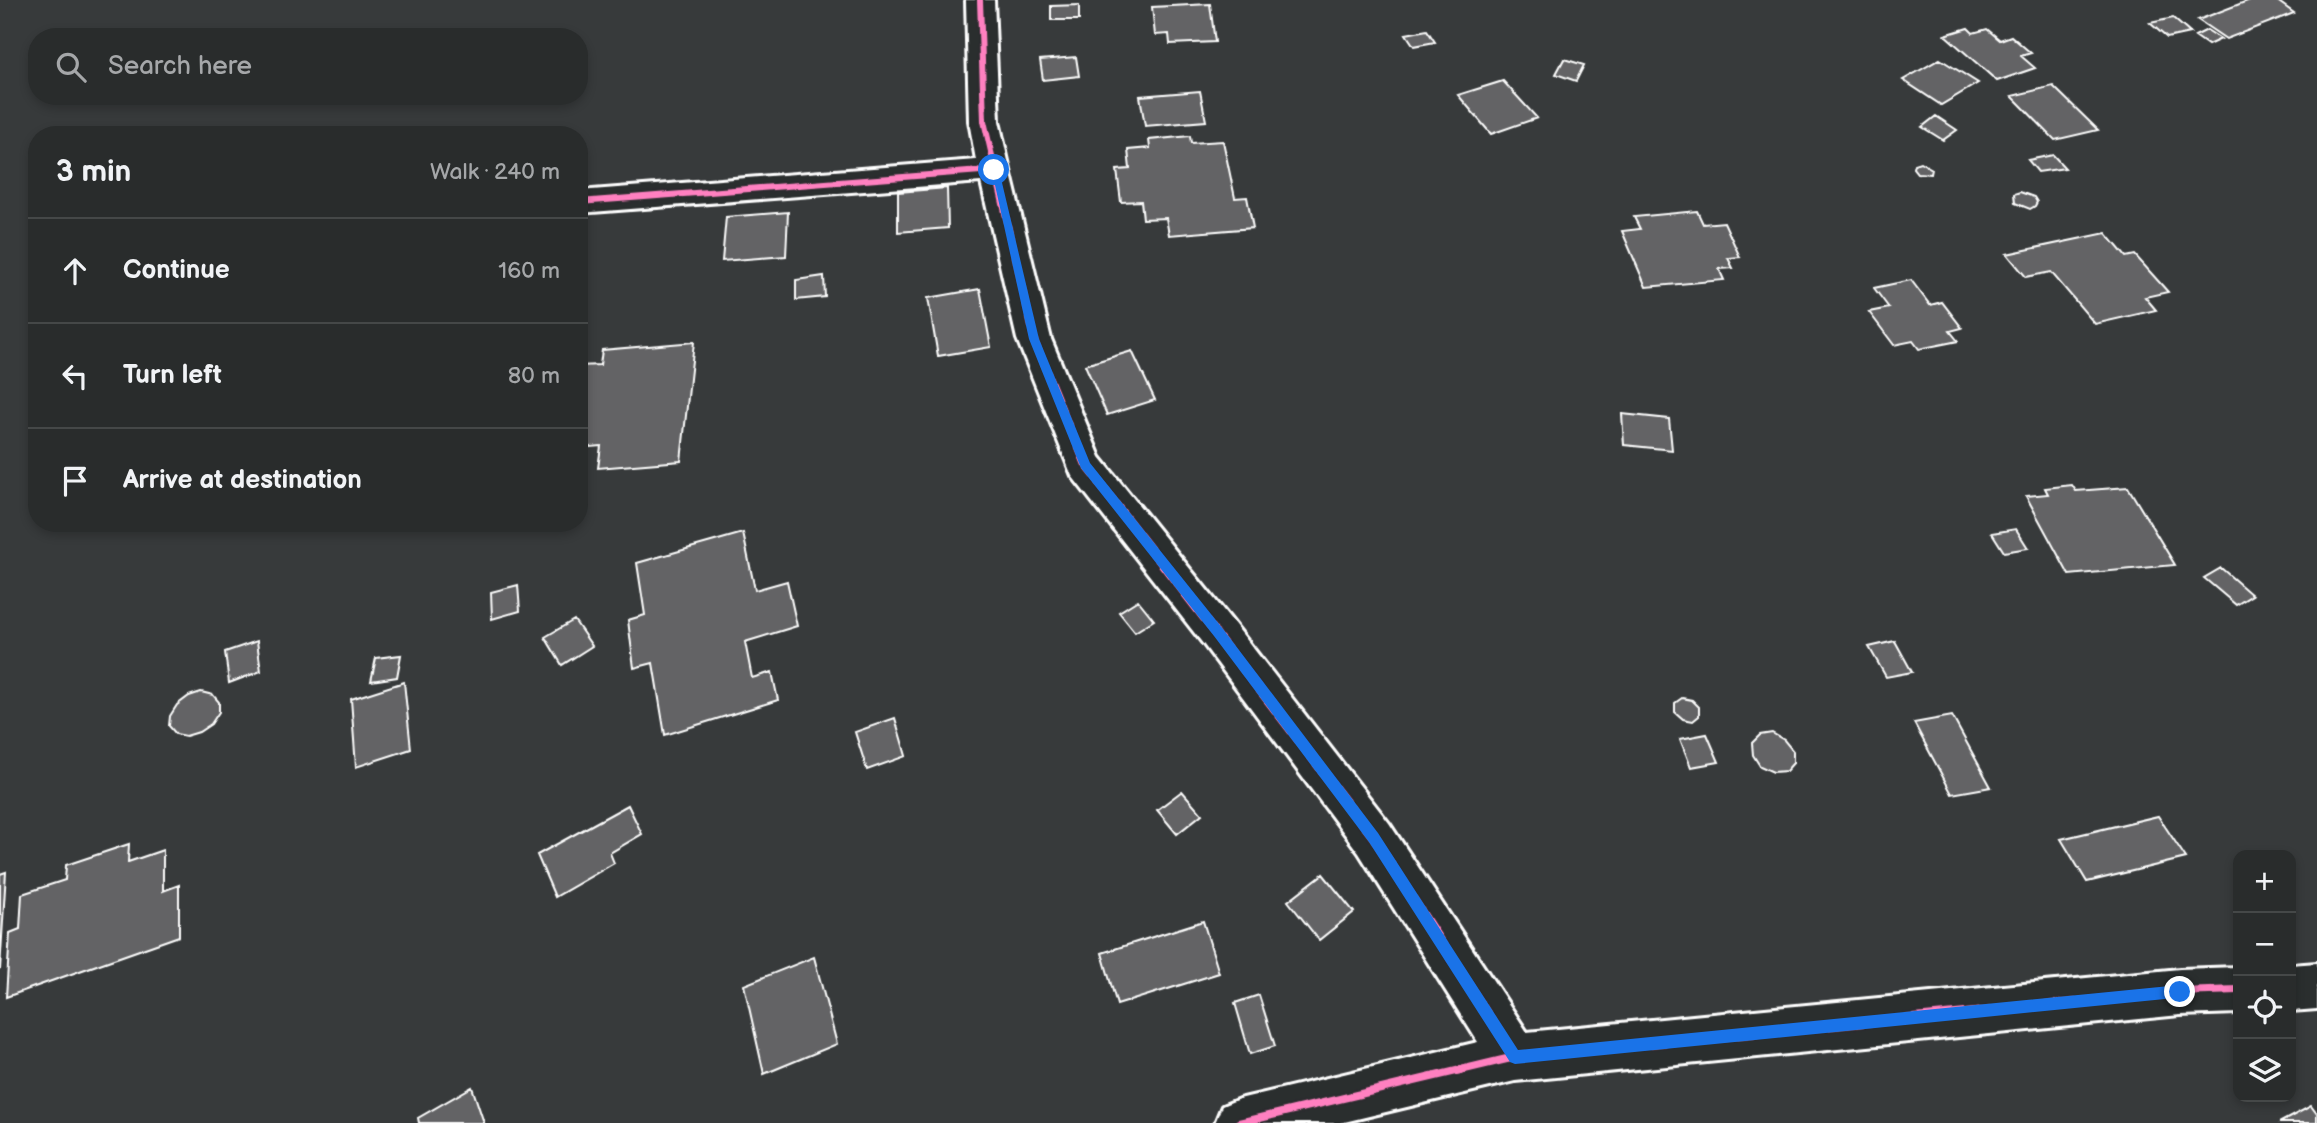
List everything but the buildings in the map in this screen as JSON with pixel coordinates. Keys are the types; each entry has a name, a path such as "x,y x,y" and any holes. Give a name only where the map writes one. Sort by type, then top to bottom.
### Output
{"street":[{"path":"980,0 984,121 994,170 1034,339 1085,465 1218,633 1374,838 1515,1057"},
{"path":"588,201 994,170"},
{"path":"2296,988 2317,986"},
{"path":"1239,1123 1515,1057 2180,992 2233,990"}],"cycle path":[{"path":"980,0 984,121 994,170 1034,339 1085,465 1218,633 1374,838 1515,1057"},
{"path":"588,201 994,170"},
{"path":"1239,1123 1515,1057 2180,992 2233,990"}],"route":[{"path":"994,170 1034,339 1085,465 1218,633 1374,838 1515,1057 2180,992"}]}
